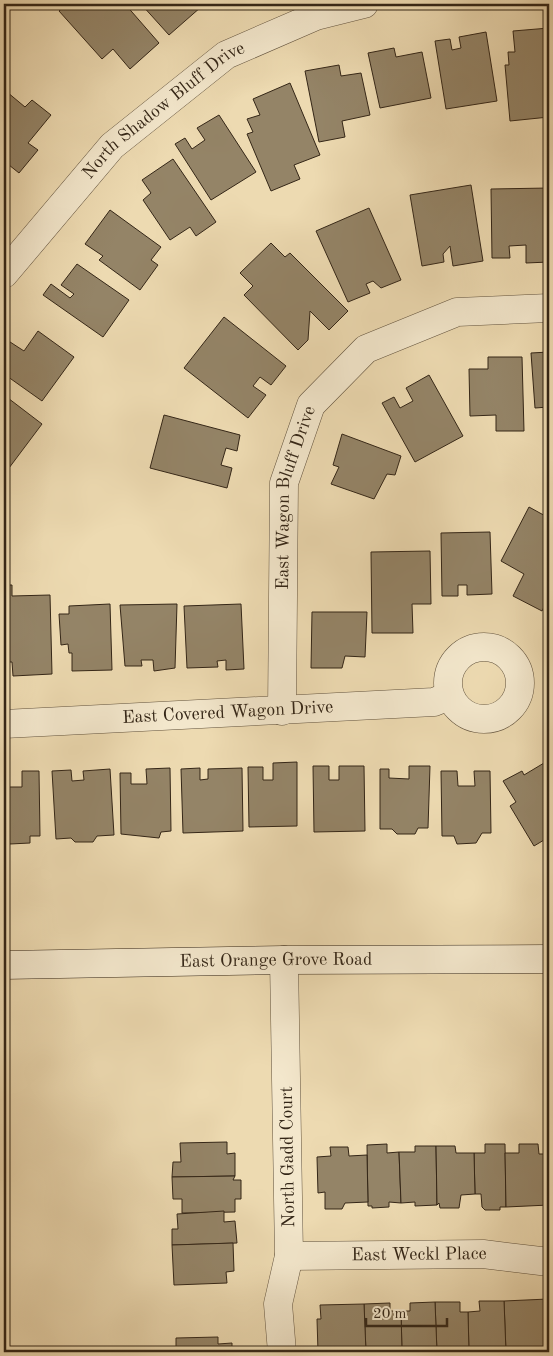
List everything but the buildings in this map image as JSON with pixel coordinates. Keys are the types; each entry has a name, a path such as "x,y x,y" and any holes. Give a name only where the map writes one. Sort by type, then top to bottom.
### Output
{"street":[{"name":"North Shadow Bluff Drive","path":"4,274 112,146 226,55 316,16 364,4"},
{"name":"East Wagon Bluff Drive","path":"282,711 284,483 311,405 366,349 457,312 549,308"},
{"name":"East Covered Wagon Drive","path":"4,724 434,702 450,696"},
{"name":"East Orange Grove Road","path":"4,965 284,960 549,959"},
{"name":"North Gadd Court","path":"282,1352 278,1304 289,1256 284,960"},
{"name":"East Weckl Place","path":"289,1256 474,1254 549,1262"}]}
